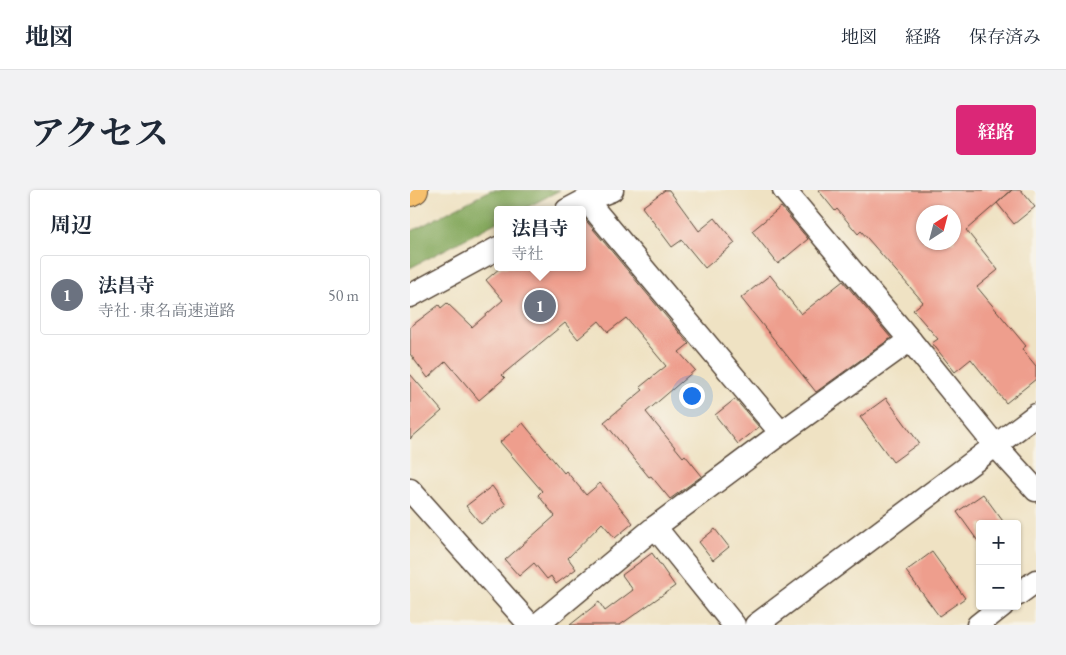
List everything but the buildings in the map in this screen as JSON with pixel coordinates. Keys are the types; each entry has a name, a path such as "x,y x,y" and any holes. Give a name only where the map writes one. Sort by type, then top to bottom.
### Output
{"highway":[{"path":"410,192 414,190"}],"street":[{"path":"576,205 612,190"},
{"path":"784,190 995,445 1036,490"},
{"path":"586,216 781,433"},
{"path":"410,296 494,250"},
{"path":"537,625 656,528 781,433 910,340"},
{"path":"756,625 1036,415"},
{"path":"410,490 530,625"},
{"path":"656,528 734,625"},
{"path":"1021,592 1036,581"},
{"path":"978,625 997,610"}],"green space":[{"path":"491,190 560,190 530,206 494,206 494,224 410,268 410,232"}],"place":[{"name":"法昌寺","path":"540,306"}]}
